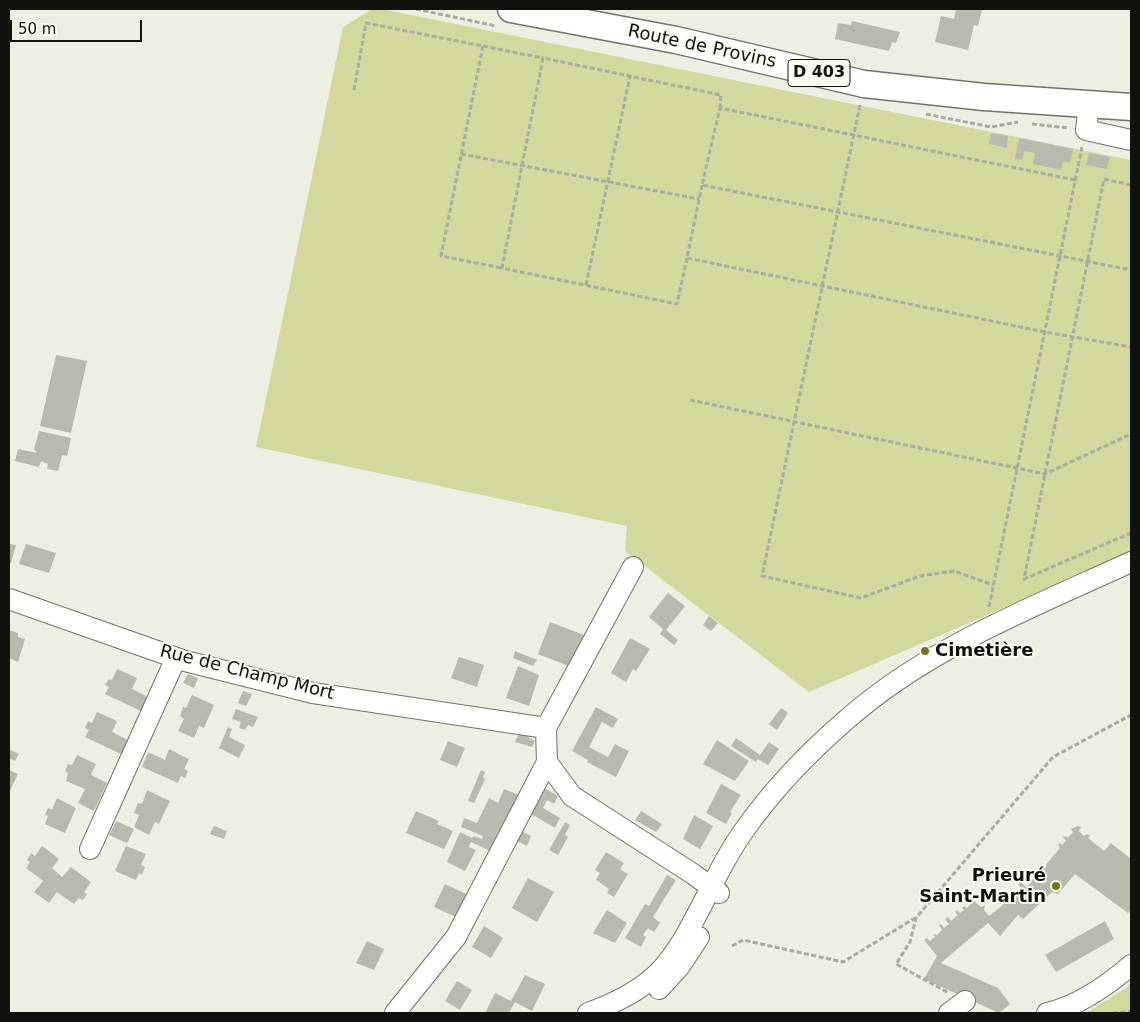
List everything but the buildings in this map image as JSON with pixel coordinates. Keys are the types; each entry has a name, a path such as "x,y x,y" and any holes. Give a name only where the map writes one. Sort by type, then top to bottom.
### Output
{"main road":[{"name":"Route de Provins","path":"512,9 676,40 864,84 984,96 1131,107"}],"street":[{"path":"1088,104 1086,130 1131,140"},
{"path":"588,1013 634,992 657,973 772,815 864,705 895,681 956,645 1131,562"},
{"path":"395,1013 456,937 548,762 546,728 633,567"},
{"path":"864,705 922,678 970,651 1131,575"},
{"name":"Rue de Champ Mort","path":"9,599 176,658 313,693 546,728"},
{"path":"90,849 176,658"},
{"path":"548,762 572,796 716,890"},
{"path":"622,1013 654,992 680,966 697,940 716,890"},
{"path":"1048,1013 1061,1010 1113,981 1131,965"},
{"path":"949,1013 965,1001"}],"path":[{"path":"354,90 366,23 483,46 544,58 721,95 720,108 677,304 441,256 483,46"},
{"path":"502,268 544,58"},
{"path":"586,286 630,76"},
{"path":"864,84 839,212 762,576 861,598 920,576 954,571 993,584"},
{"path":"720,108 1075,180"},
{"path":"988,611 1086,130"},
{"path":"461,154 699,199"},
{"path":"1131,185 1104,179 1024,579 1131,533"},
{"path":"702,185 1131,270"},
{"path":"687,258 1045,332 1131,347"},
{"path":"690,400 1017,466 1045,474 1131,434"},
{"path":"732,946 743,940 844,962 916,918 1053,757 1131,715"},
{"path":"916,918 910,942 896,964 965,1001"},
{"path":"1113,1013 1131,1011"}],"green space":[{"path":"372,9 381,9 1131,160 1131,553 809,692 625,551 627,526 256,447 343,27"},
{"path":"1131,982 1131,1013 1086,1013 1126,988"}],"place":[{"name":"Cimetière","path":"925,651"},
{"name":"Prieuré Saint-Martin","path":"1056,886"}]}
